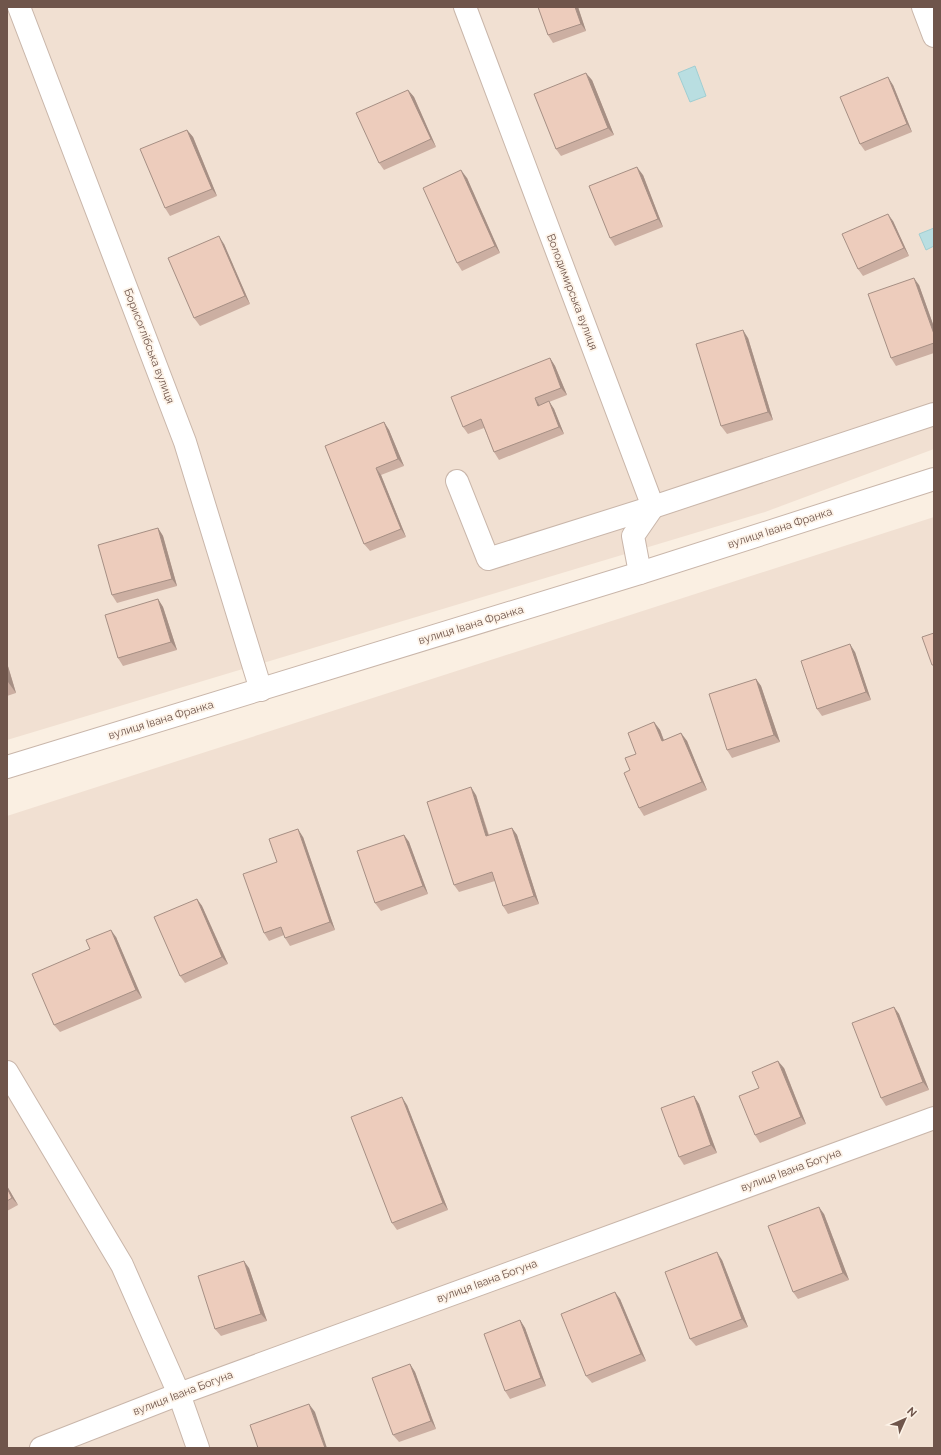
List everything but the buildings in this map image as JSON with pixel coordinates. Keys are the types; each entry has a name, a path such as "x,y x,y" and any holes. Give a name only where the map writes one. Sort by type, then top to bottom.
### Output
{"street":[{"name":"Борисоглібська вулиця","path":"19,7 186,442 261,690"},
{"name":"Володимирська вулиця","path":"465,7 653,507"},
{"path":"923,7 934,36"},
{"path":"457,481 488,559 653,507 934,414"},
{"name":"вулиця Івана Франка","path":"7,767 640,574 934,479"},
{"path":"640,574 633,536 653,507"},
{"path":"7,1072 122,1265 179,1394 198,1448"},
{"name":"вулиця Івана Богуна","path":"41,1448 179,1394 934,1118"}],"shaded area":[{"path":"7,7 934,7 934,449 765,512 7,740"},
{"path":"934,517 934,1448 7,1448 7,816"}],"water":[{"path":"695,66 706,96 690,102 678,73"},
{"path":"934,228 934,246 926,250 919,234"}]}
